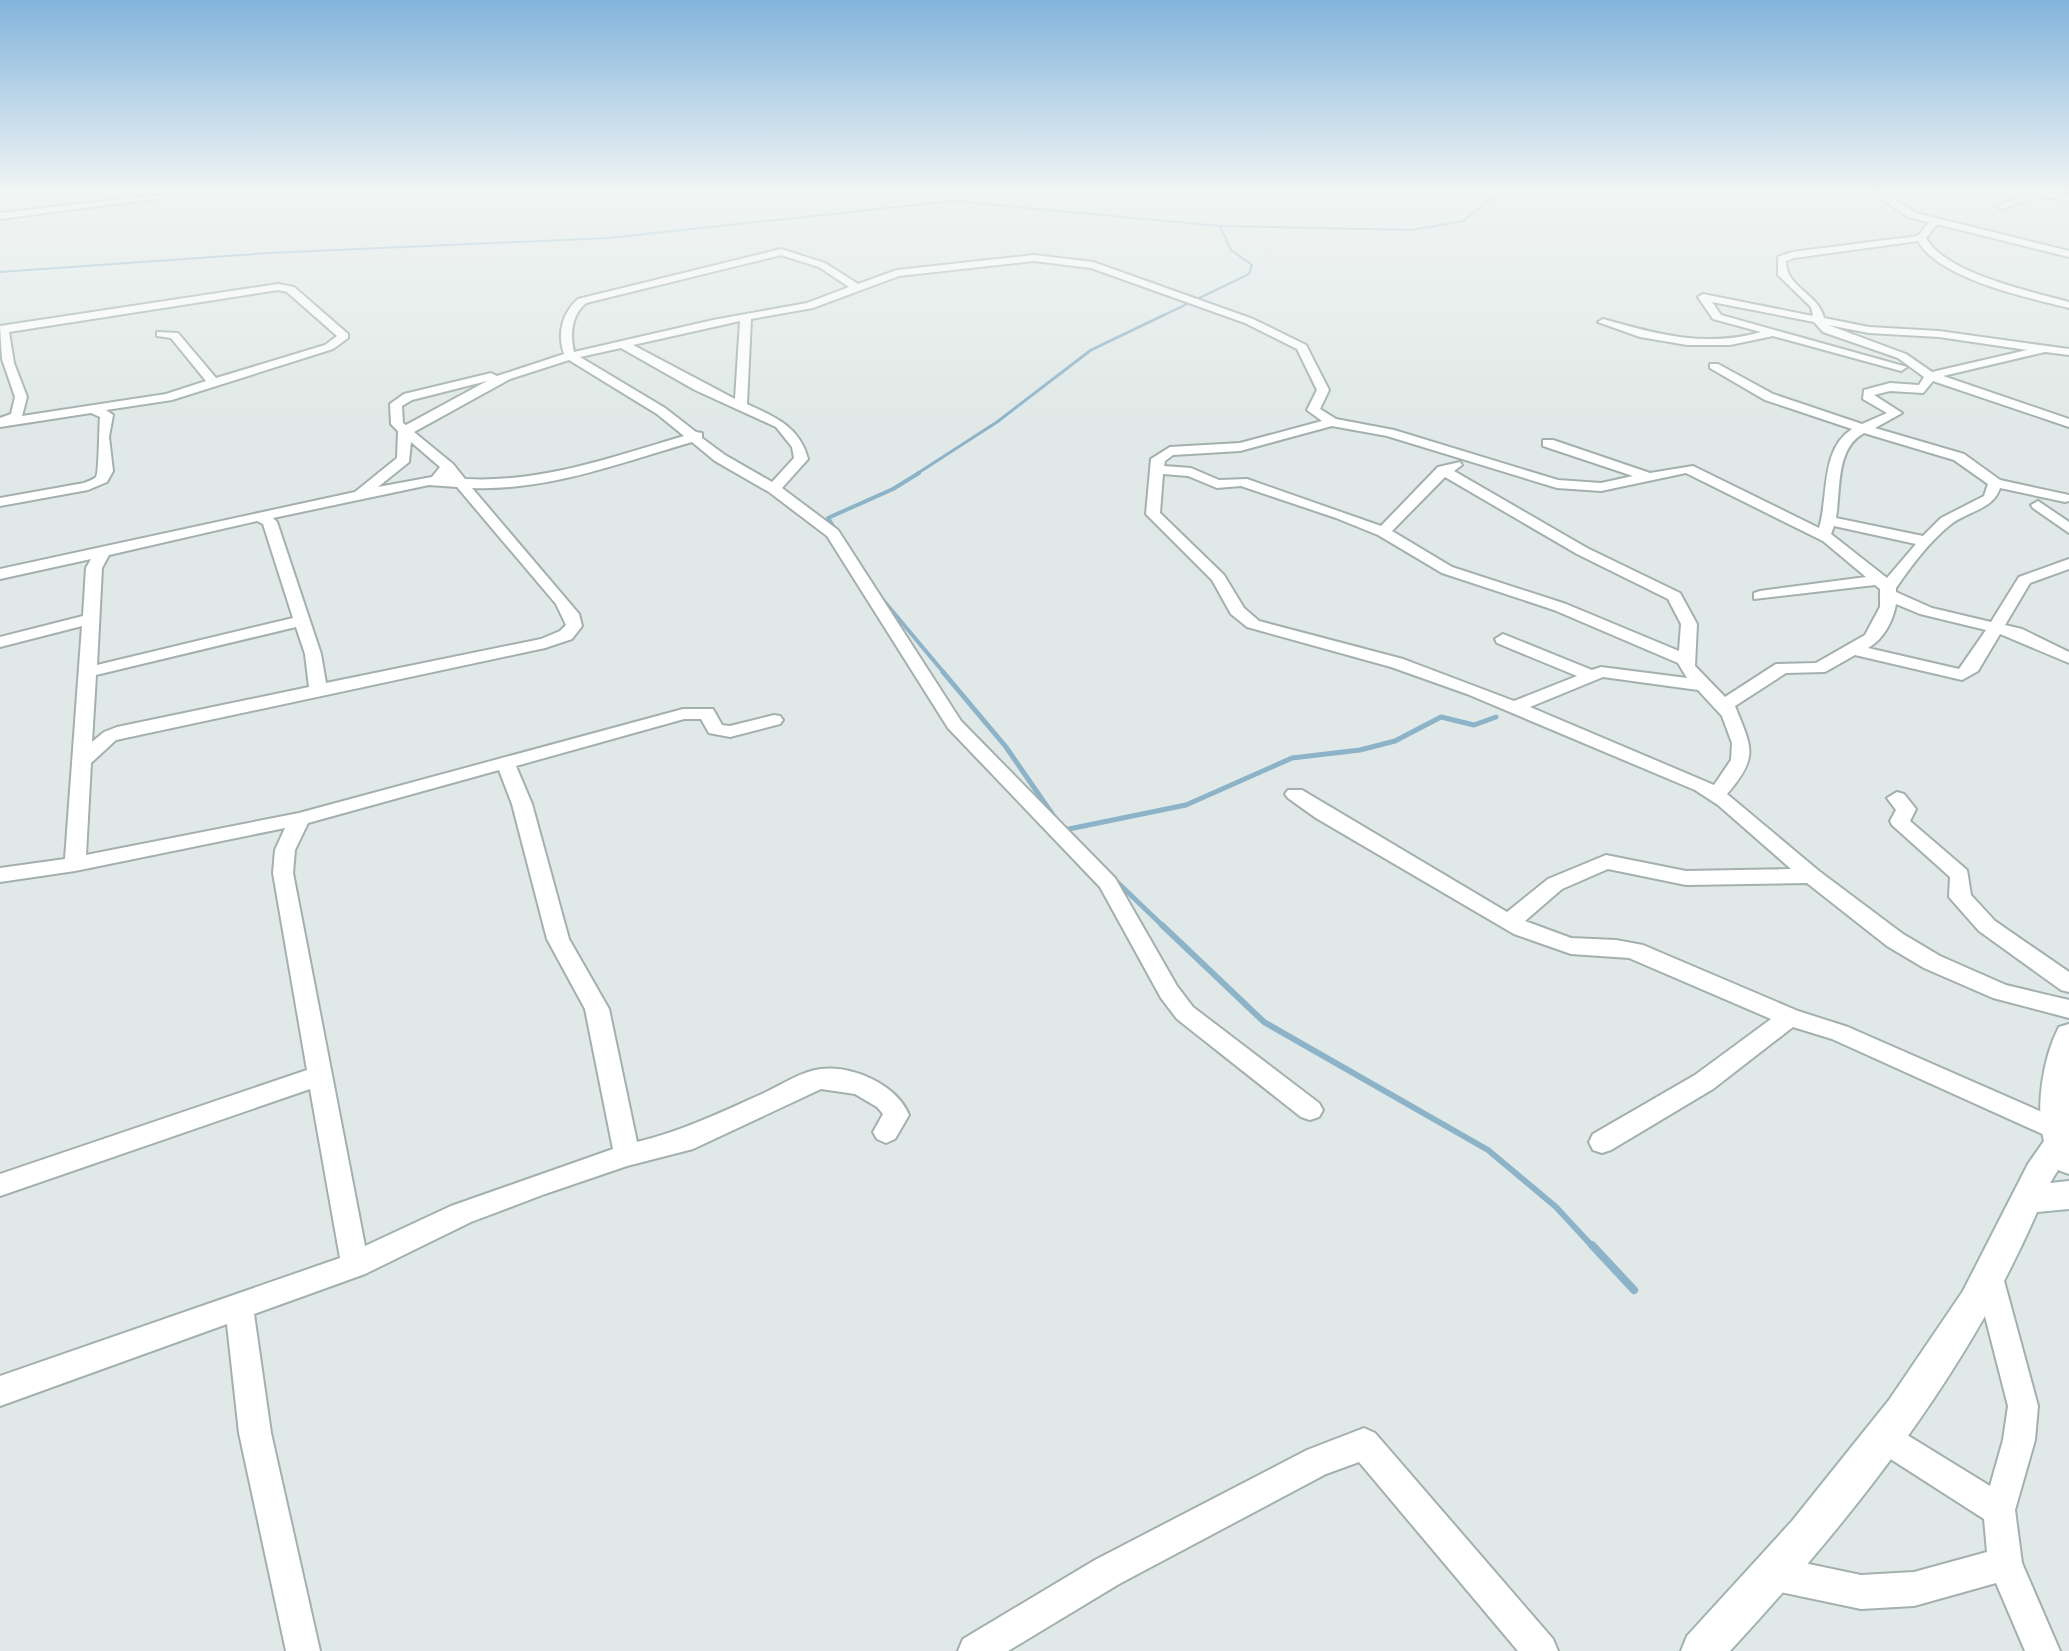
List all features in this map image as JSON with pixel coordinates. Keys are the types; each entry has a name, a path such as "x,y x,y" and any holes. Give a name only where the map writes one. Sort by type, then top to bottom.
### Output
{"main road":[{"path":"1702,1651 1776,1574 1886,1438 1989,1277 2042,1166 2062,1146 2057,1098 2069,1035"},
{"path":"2027,1199 2069,1195"}],"street":[{"path":"706,269 623,288 575,306 564,334 570,356 697,436 720,458 774,489 833,533 954,724 1108,883 1169,992 1185,1013 1310,1110"},
{"path":"831,269 855,287"},
{"path":"84,759 110,736 123,731 545,643 566,635 574,626 562,601 448,467 397,424 394,407 402,400 570,356 809,306 855,287 908,271 946,269"},
{"path":"1104,269 1241,318 1302,347 1323,390 1313,410 1332,422"},
{"path":"1780,269 1789,284 1816,306 1819,322 1827,330 1902,356 1926,372 2049,350 2069,360"},
{"path":"1964,269 2069,305"},
{"path":"260,288 287,288 341,331 343,340 168,397 1,422 16,416 23,404 21,386 5,368 1,330 260,288"},
{"path":"2069,352 1819,322 1739,302 1703,297 1714,316 1770,334 1926,372 2069,423"},
{"path":"741,407 746,317"},
{"path":"1603,322 1641,337 1734,343 1770,334 1801,319"},
{"path":"161,334 174,335 213,383"},
{"path":"623,344 741,407 780,424 798,446 801,459 774,489"},
{"path":"404,432 499,379 534,366"},
{"path":"1714,366 1769,397 1863,430 1959,457 1993,491 2038,505 2069,529"},
{"path":"1823,535 1831,521 1828,501 1836,459 1850,435 1896,413 1867,396 1868,393 1890,387 1923,389 1926,372"},
{"path":"0,502 88,486 102,479 106,471 103,437 107,415 95,410"},
{"path":"2069,658 1998,627 1926,611 1886,587 1823,535 1688,469 1601,487 1563,485 1372,428 1332,422 1240,447 1166,452 1158,459 1153,514 1219,578 1237,611 1253,624 1397,663 1515,707 1716,794 1812,876 1895,940 1932,962 2001,992 2069,1009"},
{"path":"361,494 404,459 404,432"},
{"path":"0,574 429,481 490,486 535,479 697,436"},
{"path":"1548,443 1649,477"},
{"path":"1383,532 1443,470 1475,457"},
{"path":"429,481 448,467"},
{"path":"1156,470 1191,472 1217,484 1242,482 1383,532 1447,570 1560,607 1685,660"},
{"path":"1443,470 1582,551 1674,596 1689,624 1686,667 1725,708 1741,741 1743,759 1739,768 1716,794"},
{"path":"1725,708 1730,700 1782,668 1819,668 1857,650 1882,624 1886,587 1924,541 1946,521 1993,491 2067,499"},
{"path":"2038,505 2067,499"},
{"path":"259,516 270,522 302,621 318,688"},
{"path":"1831,521 1924,541"},
{"path":"75,864 94,568 103,552"},
{"path":"1857,650 1962,675 1972,667 2024,580 2069,564"},
{"path":"1760,596 1886,587"},
{"path":"0,642 91,619"},
{"path":"88,672 302,621"},
{"path":"1503,639 1590,675"},
{"path":"1515,707 1590,675 1614,672 1700,685"},
{"path":"0,875 75,864 300,819 692,712 707,713 715,729 724,731 774,720"},
{"path":"504,761 527,809 559,942 591,991 597,1009 627,1155"},
{"path":"1295,794 1318,812 1414,864 1468,901 1566,946 1615,946 1635,951 1790,1017 1840,1033 2062,1146"},
{"path":"1897,798 1906,809 1900,821 1960,875 1962,882 1958,891 1969,906 2023,954 2069,984"},
{"path":"300,819 285,850 283,873 355,1265"},
{"path":"1511,920 1564,878 1606,862 1686,878 1812,876"},
{"path":"1602,1142 1704,1082 1790,1017"},
{"path":"0,1185 321,1075"},
{"path":"0,1391 355,1265 461,1214 627,1155 684,1141 807,1083 827,1077 838,1077 890,1102 896,1115 886,1132"},
{"path":"1989,1277 2023,1406 2019,1440 1999,1510 2005,1564 2043,1651"},
{"path":"239,1307 255,1433 303,1651"},
{"path":"1886,1438 1999,1510"},
{"path":"975,1651 1107,1572 1318,1461 1364,1444 1541,1651"},
{"path":"1776,1574 1861,1592 1914,1589 2005,1564"}],"waterway":[{"path":"0,272 42,269"},
{"path":"1160,317 1249,274 1251,269"},
{"path":"915,475 997,422 1091,350 1164,315"},
{"path":"837,532 828,518 893,489 919,473"},
{"path":"883,600 945,674"},
{"path":"943,672 1006,747 1055,818"},
{"path":"1064,830 1186,805 1292,758 1360,750 1395,741 1441,717 1474,725 1496,717"},
{"path":"1115,880 1164,927"},
{"path":"1162,925 1264,1022 1488,1150 1556,1207 1593,1247"},
{"path":"1592,1245 1634,1290"}]}
